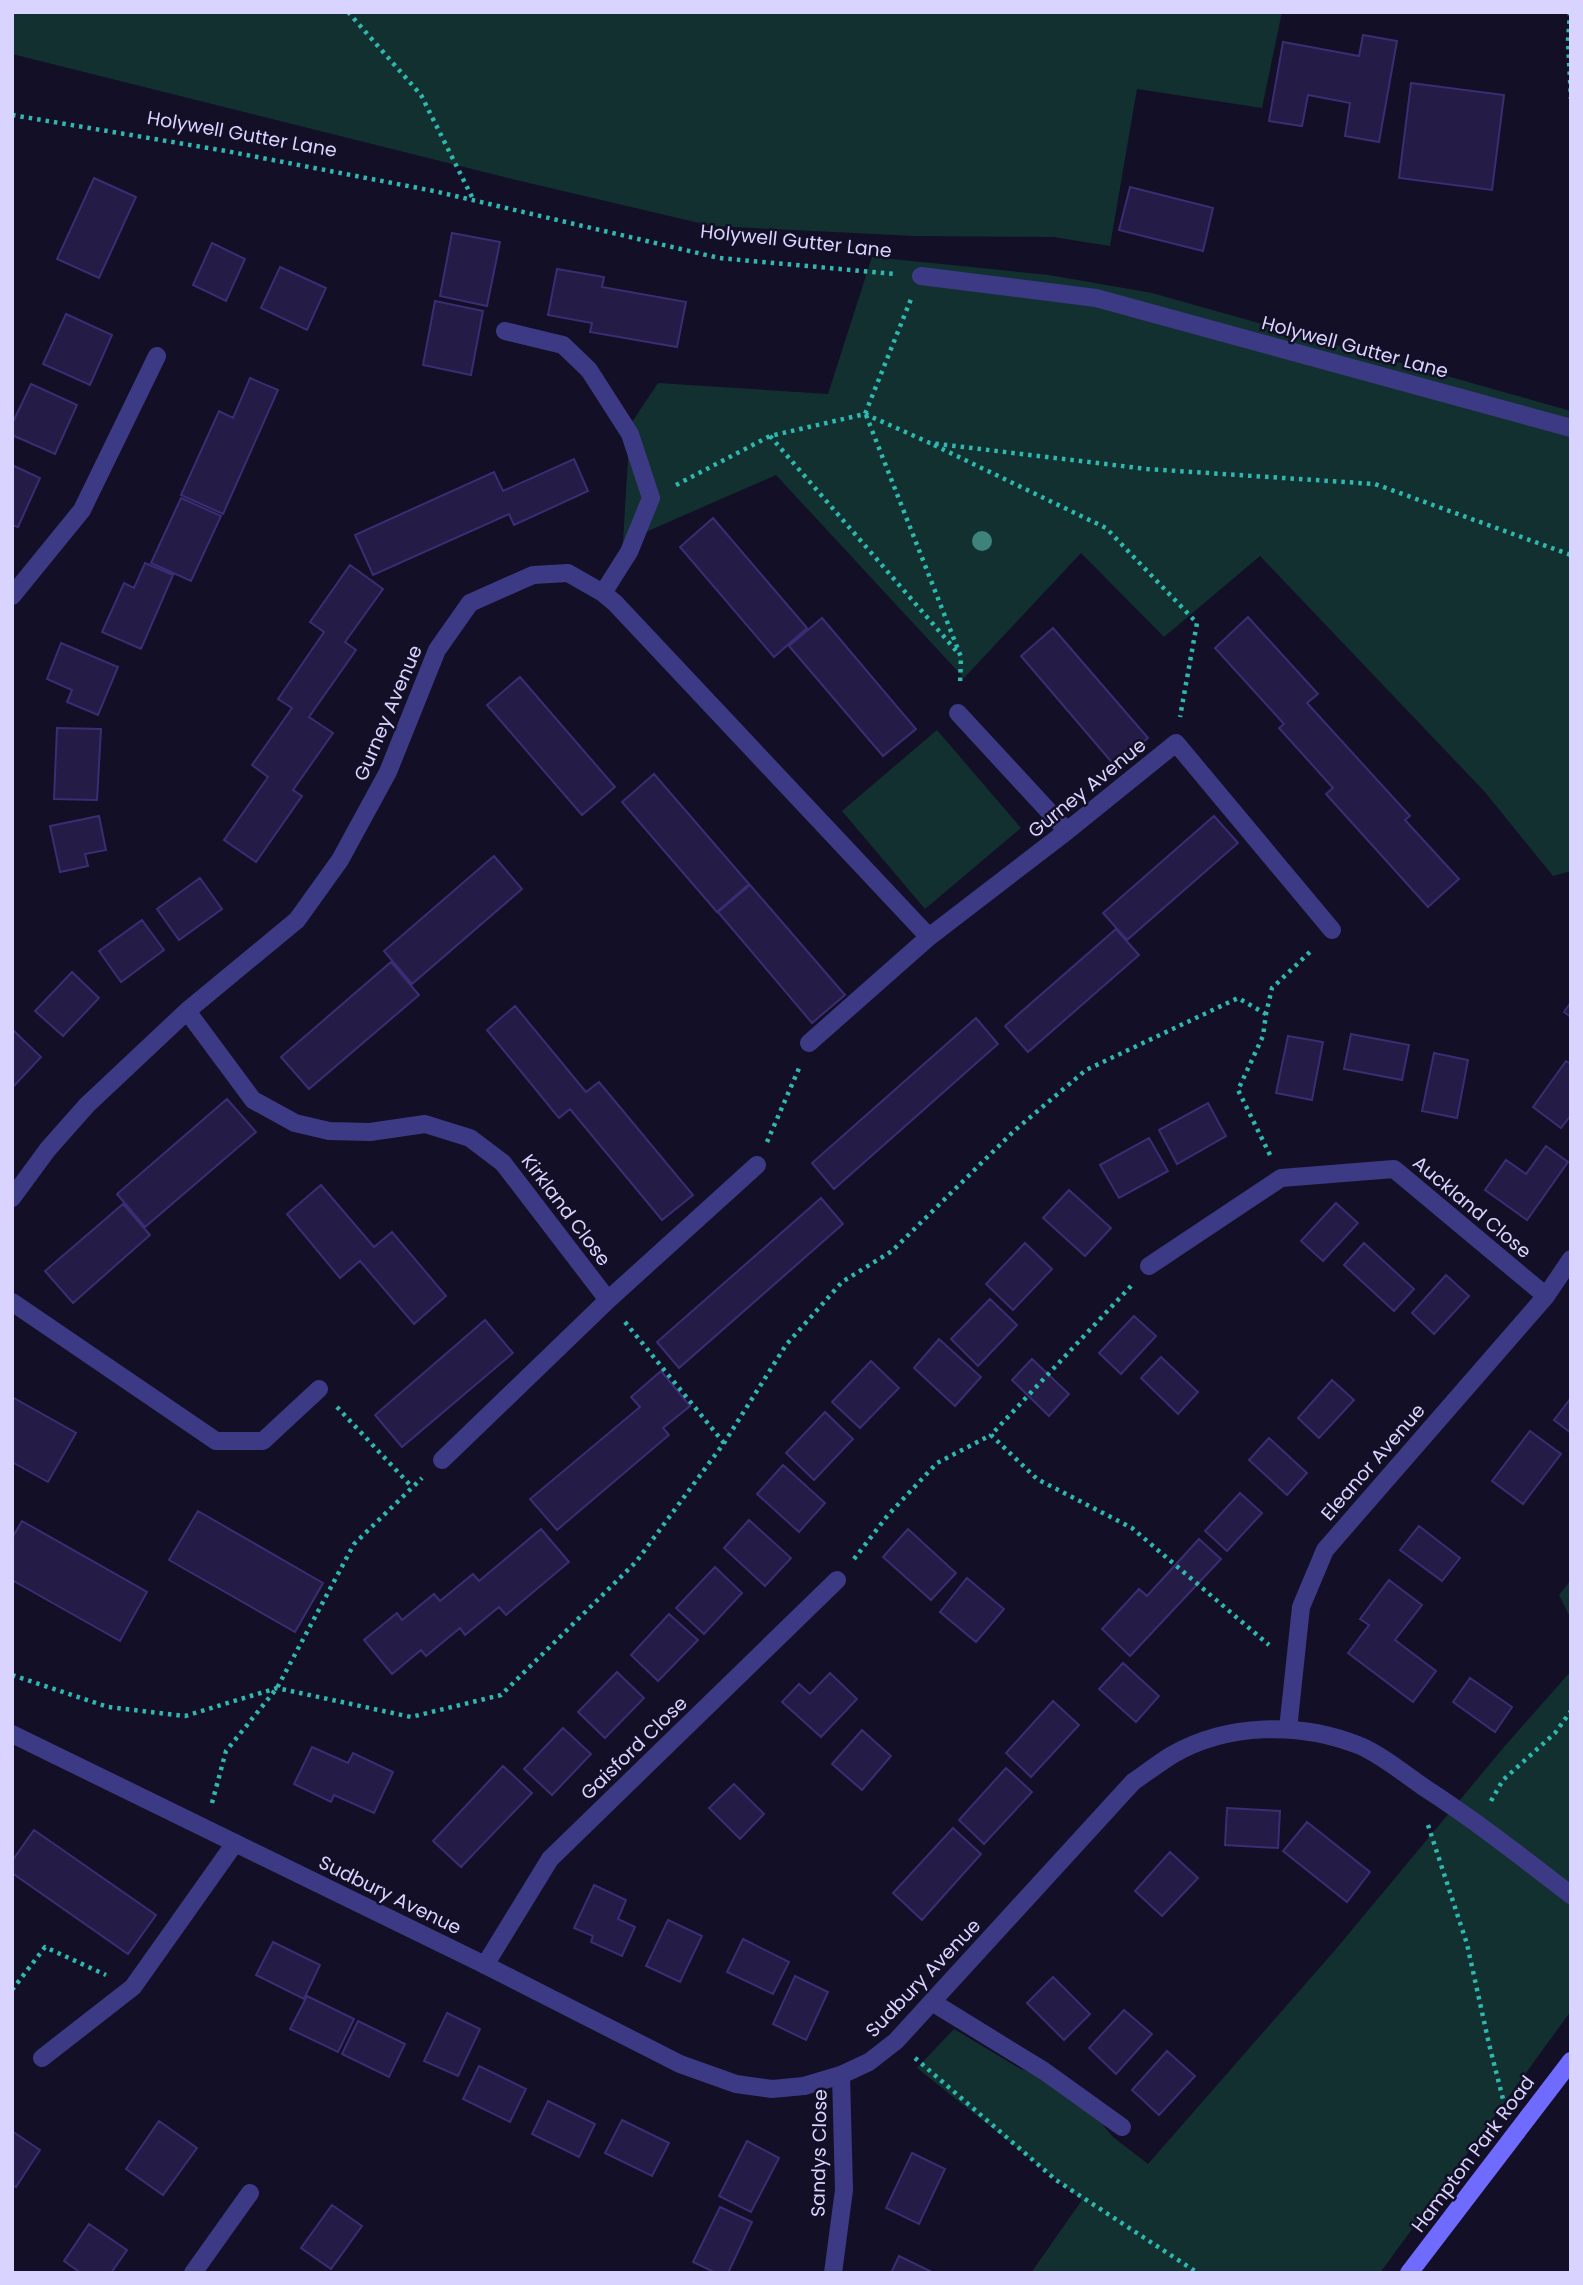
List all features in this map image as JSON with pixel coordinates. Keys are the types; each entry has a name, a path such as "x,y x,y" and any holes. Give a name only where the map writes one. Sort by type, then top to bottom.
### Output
{"main road":[{"name":"Hampton Park Road","path":"1409,2273 1571,2061"}],"street":[{"name":"Holywell Gutter Lane","path":"921,276 1096,298 1571,428"},
{"path":"505,331 563,345 589,370 630,434 651,498 629,552 603,593"},
{"path":"12,596 82,510 157,356"},
{"name":"Gurney Avenue","path":"12,1198 48,1149 87,1105 187,1011 297,920 340,860 388,772 437,650 470,603 533,575 568,573 615,603 929,937"},
{"path":"958,713 1067,831"},
{"name":"Gurney Avenue","path":"810,1043 929,937 1176,743 1332,930"},
{"name":"Kirkland Close","path":"187,1011 253,1100 295,1123 328,1130 370,1132 425,1124 470,1138 503,1163 608,1300"},
{"path":"442,1460 608,1300 757,1165"},
{"name":"Auckland Close","path":"1281,1178 1394,1169 1546,1296"},
{"path":"1149,1266 1281,1178"},
{"name":"Eleanor Avenue","path":"1288,1729 1301,1607 1325,1550 1546,1296 1571,1259"},
{"path":"12,1301 216,1441 263,1441 319,1389"},
{"name":"Gaisford Close","path":"485,1965 550,1860 837,1580"},
{"name":"Sudbury Avenue","path":"12,1734 485,1965 680,2064 736,2084 772,2089 804,2086 841,2075 869,2062 896,2041 1133,1782 1173,1754 1210,1738 1250,1730 1288,1729 1325,1734 1360,1745 1478,1822 1571,1895"},
{"path":"42,2058 133,1987 235,1843"},
{"path":"932,2002 1044,2071 1122,2127"},
{"name":"Sandys Close","path":"833,2273 844,2190 841,2075"},
{"path":"193,2273 250,2193"}],"path":[{"path":"348,12 421,95 474,200"},
{"path":"1570,12 1568,41 1571,99"},
{"name":"Holywell Gutter Lane","path":"12,115 226,151 474,200 719,258 921,276"},
{"path":"921,276 865,414 961,657 958,713"},
{"path":"651,498 769,436 865,414 930,443 1106,528 1197,623 1176,743"},
{"path":"769,436 961,657"},
{"path":"930,443 1147,469 1375,484 1571,555"},
{"path":"1281,1178 1238,1090 1263,1036 1272,988 1332,930"},
{"path":"12,1675 108,1707 185,1716 277,1688 411,1717 501,1695 636,1562 724,1443 786,1345 842,1282 892,1251 1014,1131 1086,1070 1238,998 1266,1014"},
{"path":"757,1165 810,1043"},
{"path":"837,1580 888,1515 937,1463 992,1435 1149,1266"},
{"path":"608,1300 724,1443"},
{"path":"319,1389 412,1487"},
{"path":"992,1435 1037,1479 1132,1528 1293,1666"},
{"path":"206,1828 226,1751 277,1688 354,1544 442,1460"},
{"path":"1478,1822 1503,1780 1555,1732 1571,1711"},
{"path":"1424,1815 1467,1944 1489,2044 1514,2138"},
{"path":"12,1990 45,1947 133,1987"},
{"path":"896,2041 1056,2180 1198,2273"}],"green space":[{"path":"12,12 1282,12 1262,108 1137,89 1110,246 1053,237 914,236 712,226 12,54"},
{"path":"872,257 1049,275 1152,293 1571,411 1571,871 1553,876 1484,791 1260,556 1164,637 1081,553 964,678 776,475 623,542 630,425 658,383 828,394"},
{"path":"937,730 1021,828 925,909 842,811"},
{"path":"1571,1580 1571,1619 1559,1595"},
{"path":"1571,1671 1571,2011 1380,2273 1031,2273 1082,2200 917,2068 954,2029 1019,2068 1072,2088 1113,2137 1148,2164 1336,1949 1504,1747"}],"building":[{"path":"1363,35 1397,41 1379,142 1345,136 1350,103 1308,95 1302,126 1269,121 1283,42 1359,56"},
{"path":"1411,83 1504,95 1492,190 1399,178"},
{"path":"94,178 136,197 99,278 57,259"},
{"path":"1130,187 1213,208 1203,251 1119,230"},
{"path":"452,233 500,242 487,306 440,296"},
{"path":"212,243 245,259 226,301 193,285"},
{"path":"280,267 326,288 307,330 261,308"},
{"path":"557,269 604,277 602,287 686,302 677,347 590,332 592,323 548,315"},
{"path":"435,301 483,311 471,375 423,365"},
{"path":"66,314 112,335 90,385 43,364"},
{"path":"250,378 278,390 223,514 181,495 219,411 233,418"},
{"path":"31,384 77,405 55,454 12,435 12,424"},
{"path":"574,459 588,491 514,525 509,514 373,575 355,535 494,472 503,491"},
{"path":"12,465 40,478 18,527 12,525"},
{"path":"181,498 221,516 191,581 151,563"},
{"path":"713,518 807,628 774,657 680,547"},
{"path":"145,563 173,575 141,649 102,632 124,583 134,588"},
{"path":"350,565 383,589 345,642 356,650 309,717 333,733 293,790 302,796 256,862 224,840 268,777 252,765 292,708 278,699 324,632 310,622"},
{"path":"1248,617 1318,694 1307,703 1410,816 1405,820 1459,879 1428,907 1326,794 1333,788 1279,728 1284,724 1215,648"},
{"path":"822,618 916,729 883,756 789,646"},
{"path":"1053,628 1148,738 1115,766 1021,656"},
{"path":"61,643 118,667 98,715 67,702 72,690 47,679"},
{"path":"520,677 615,787 582,815 487,705"},
{"path":"57,728 101,729 97,800 54,799"},
{"path":"654,774 749,884 717,912 622,802"},
{"path":"99,816 106,850 85,854 88,866 60,872 50,826"},
{"path":"1214,816 1238,843 1127,940 1103,913"},
{"path":"494,856 522,889 412,984 384,951"},
{"path":"200,878 222,909 179,940 157,909"},
{"path":"750,885 845,995 812,1023 718,912"},
{"path":"142,920 164,950 121,982 99,951"},
{"path":"1116,929 1139,955 1028,1052 1005,1026"},
{"path":"391,962 419,995 309,1089 281,1057"},
{"path":"72,972 99,998 63,1036 35,1011"},
{"path":"1571,1002 1571,1017 1564,1012"},
{"path":"515,1006 586,1092 599,1082 693,1195 662,1220 570,1109 559,1118 487,1030"},
{"path":"976,1018 998,1044 834,1189 812,1163"},
{"path":"12,1032 41,1057 12,1088"},
{"path":"1351,1034 1409,1045 1402,1080 1344,1069"},
{"path":"1288,1036 1323,1042 1312,1100 1276,1093"},
{"path":"1434,1053 1468,1060 1457,1118 1422,1111"},
{"path":"1566,1061 1571,1064 1571,1115 1561,1128 1533,1107"},
{"path":"227,1099 256,1132 145,1227 117,1194"},
{"path":"1208,1103 1226,1136 1177,1164 1159,1130"},
{"path":"1149,1138 1168,1171 1119,1198 1100,1165"},
{"path":"1546,1146 1568,1162 1527,1220 1485,1190 1506,1160 1526,1174"},
{"path":"321,1185 374,1247 392,1232 446,1296 414,1324 360,1261 340,1278 287,1214"},
{"path":"1069,1190 1111,1228 1085,1256 1043,1218"},
{"path":"821,1198 843,1224 679,1368 657,1342"},
{"path":"1336,1203 1358,1223 1323,1261 1301,1241"},
{"path":"123,1204 150,1235 73,1303 45,1271"},
{"path":"1025,1243 1052,1269 1013,1310 986,1284"},
{"path":"1364,1243 1414,1289 1394,1311 1344,1265"},
{"path":"1446,1275 1469,1296 1434,1334 1412,1313"},
{"path":"990,1299 1017,1325 978,1366 951,1339"},
{"path":"1134,1316 1156,1336 1121,1374 1099,1353"},
{"path":"485,1320 513,1353 402,1447 375,1415"},
{"path":"939,1339 981,1377 955,1406 914,1368"},
{"path":"1161,1357 1198,1392 1178,1414 1141,1378"},
{"path":"1032,1359 1069,1394 1049,1416 1012,1380"},
{"path":"871,1361 899,1388 860,1428 832,1402"},
{"path":"661,1371 690,1406 663,1428 669,1435 557,1530 530,1499 640,1407 631,1397"},
{"path":"1332,1380 1354,1400 1319,1438 1298,1418"},
{"path":"12,1397 76,1433 48,1482 12,1462"},
{"path":"1571,1398 1571,1433 1554,1420"},
{"path":"825,1412 853,1439 814,1480 786,1453"},
{"path":"1530,1431 1561,1454 1523,1504 1492,1481"},
{"path":"1269,1438 1307,1473 1287,1495 1249,1460"},
{"path":"783,1465 825,1503 799,1532 757,1494"},
{"path":"1240,1493 1262,1513 1227,1551 1205,1531"},
{"path":"198,1511 323,1583 295,1632 169,1560"},
{"path":"749,1520 791,1558 765,1586 724,1548"},
{"path":"22,1521 147,1592 120,1641 12,1580 12,1538"},
{"path":"1419,1526 1460,1558 1442,1581 1400,1550"},
{"path":"541,1529 569,1562 506,1615 499,1607 465,1635 460,1628 426,1656 421,1650 392,1674 364,1640 397,1613 402,1620 434,1594 440,1601 473,1574 479,1581"},
{"path":"908,1529 956,1573 931,1600 883,1557"},
{"path":"1199,1539 1221,1559 1130,1656 1102,1629 1139,1589 1147,1596"},
{"path":"715,1567 742,1593 704,1634 676,1608"},
{"path":"967,1578 1004,1609 976,1642 940,1612"},
{"path":"1389,1580 1422,1605 1395,1640 1436,1671 1413,1702 1348,1653 1369,1625 1360,1619"},
{"path":"669,1614 698,1640 658,1681 631,1655"},
{"path":"1123,1663 1159,1696 1136,1722 1099,1689"},
{"path":"617,1672 644,1698 605,1738 578,1712"},
{"path":"830,1673 857,1699 821,1737 782,1702 799,1684 810,1694"},
{"path":"1470,1678 1512,1707 1495,1732 1453,1702"},
{"path":"1053,1701 1079,1725 1031,1777 1006,1753"},
{"path":"563,1728 591,1754 552,1795 524,1769"},
{"path":"862,1730 891,1756 862,1790 832,1764"},
{"path":"312,1747 348,1763 353,1753 393,1772 374,1813 334,1795 331,1802 294,1784"},
{"path":"503,1766 532,1793 461,1867 433,1841"},
{"path":"1006,1768 1032,1792 984,1844 959,1820"},
{"path":"734,1784 764,1814 740,1839 709,1808"},
{"path":"1227,1808 1280,1811 1278,1848 1225,1845"},
{"path":"1307,1822 1370,1872 1347,1902 1283,1851"},
{"path":"953,1828 981,1854 922,1920 893,1893"},
{"path":"34,1830 156,1915 128,1954 12,1873 12,1861"},
{"path":"1170,1852 1198,1878 1162,1916 1135,1891"},
{"path":"594,1885 626,1900 618,1919 635,1927 622,1956 591,1942 593,1936 574,1928"},
{"path":"668,1920 702,1936 680,1982 646,1966"},
{"path":"743,1939 789,1962 773,1994 727,1972"},
{"path":"273,1942 320,1965 304,1999 256,1975"},
{"path":"795,1976 828,1992 806,2040 773,2024"},
{"path":"1053,1977 1090,2014 1064,2040 1027,2003"},
{"path":"307,1996 354,2019 338,2052 290,2029"},
{"path":"1124,2010 1152,2034 1116,2074 1089,2048"},
{"path":"447,2013 480,2029 458,2076 424,2061"},
{"path":"358,2021 405,2044 389,2077 342,2054"},
{"path":"1167,2051 1195,2076 1159,2115 1132,2090"},
{"path":"479,2066 526,2089 510,2122 463,2099"},
{"path":"548,2101 595,2124 579,2157 532,2134"},
{"path":"622,2120 669,2143 652,2176 605,2153"},
{"path":"159,2121 197,2148 163,2195 126,2169"},
{"path":"12,2131 40,2150 16,2187 12,2185"},
{"path":"747,2141 779,2158 751,2212 719,2196"},
{"path":"912,2153 945,2169 919,2224 886,2208"},
{"path":"332,2205 362,2226 331,2269 301,2248"},
{"path":"720,2207 752,2222 728,2273 716,2273 693,2262"},
{"path":"89,2224 127,2250 111,2273 81,2273 64,2261"},
{"path":"899,2256 932,2272 891,2273"}]}
